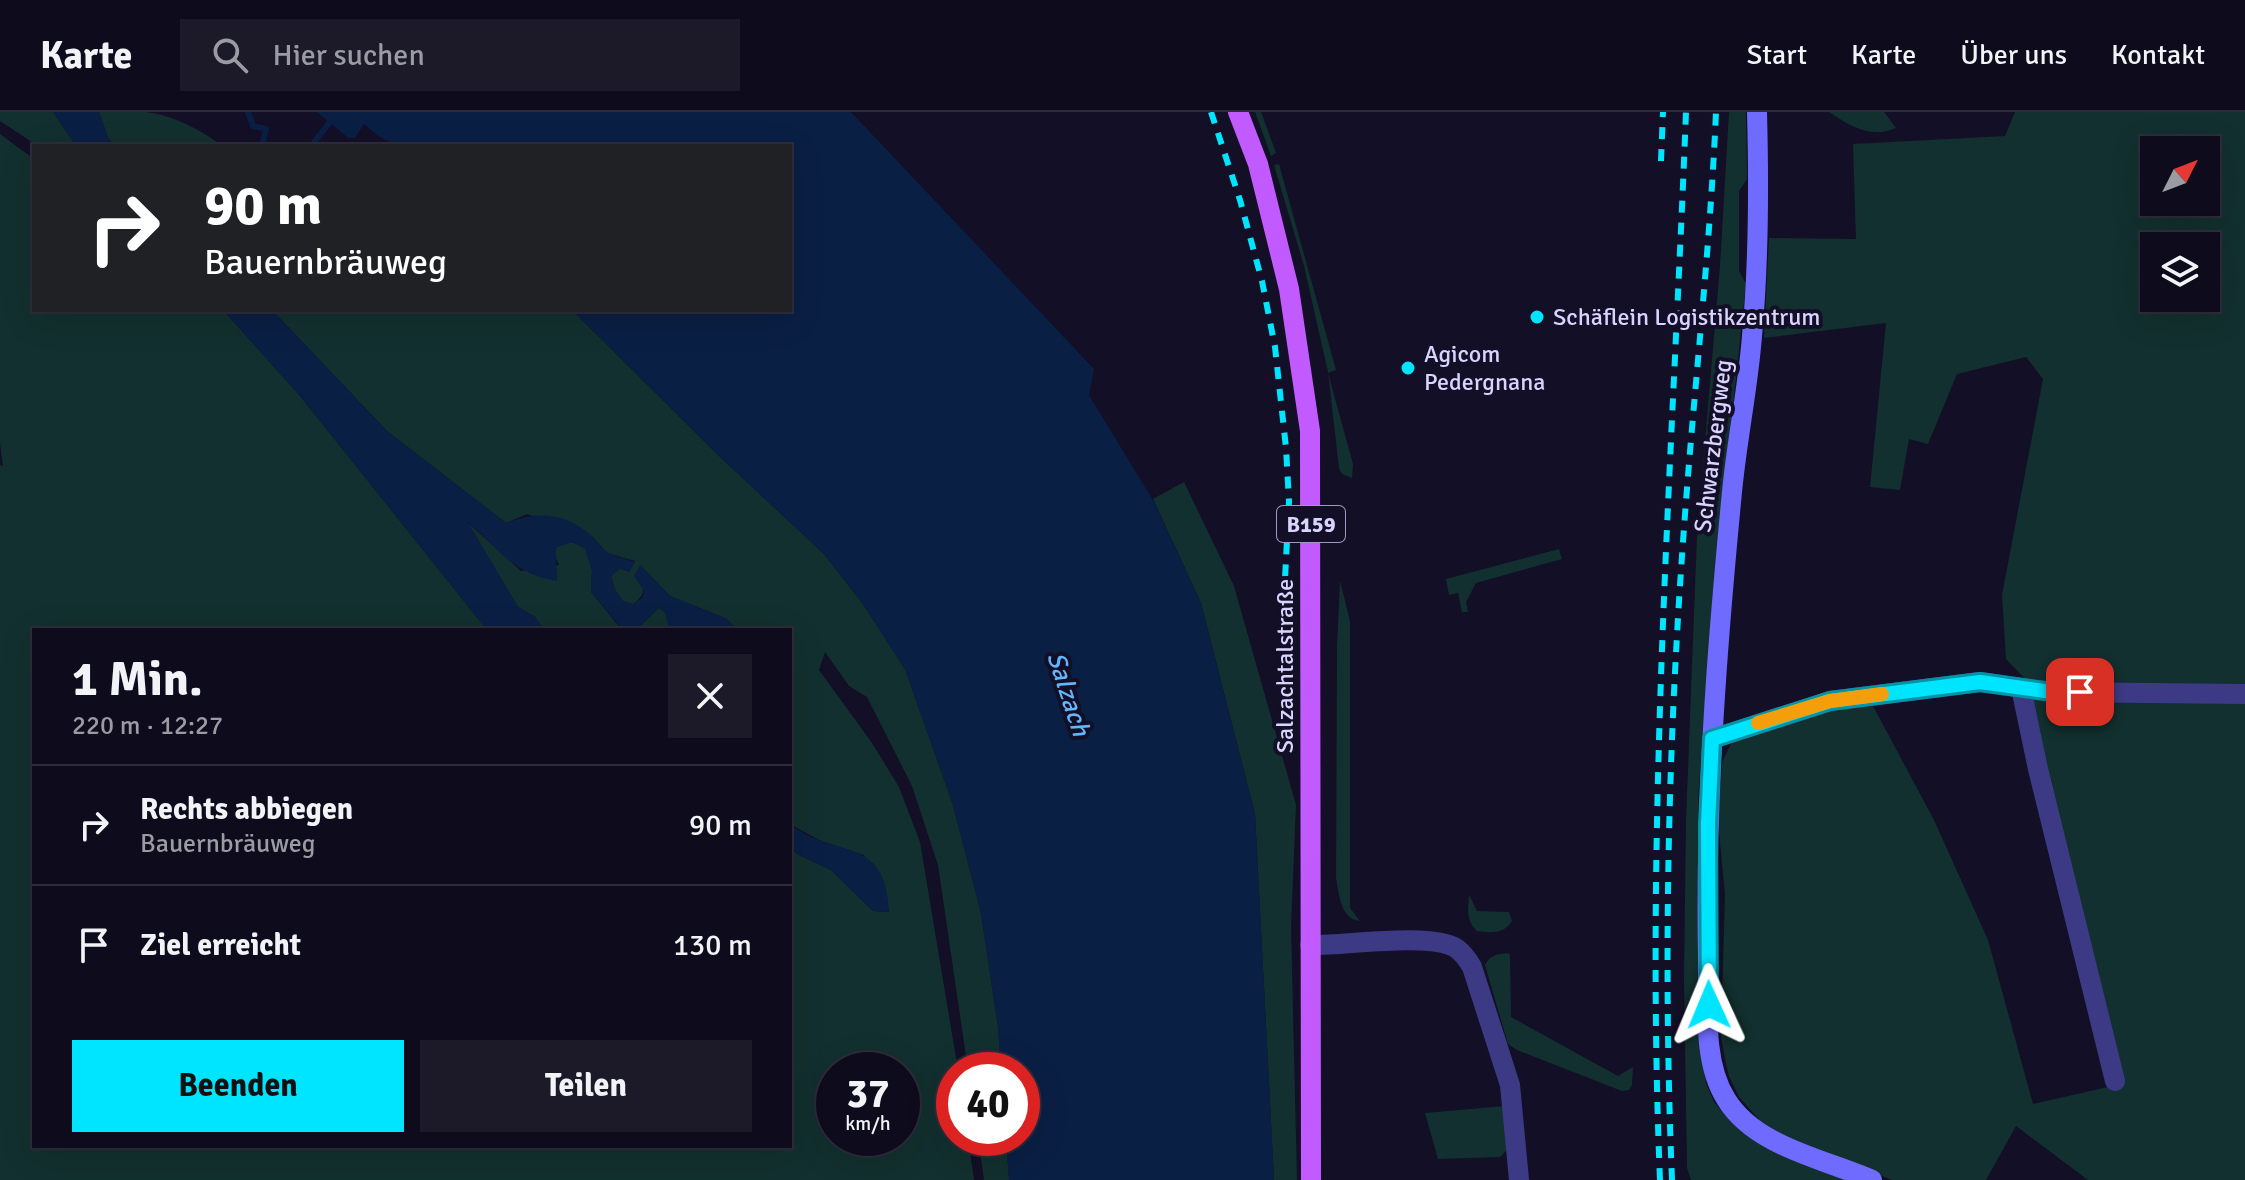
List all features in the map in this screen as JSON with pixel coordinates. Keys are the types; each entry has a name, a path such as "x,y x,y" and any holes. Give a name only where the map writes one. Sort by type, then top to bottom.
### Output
{"main road":[{"name":"Salzachtalstraße","path":"1238,112 1258,164 1289,289 1310,431 1311,1180"}],"street":[{"name":"Schwarzbergweg","path":"1757,112 1760,223 1752,337 1732,489 1712,739 1708,824 1709,1035 1717,1080 1726,1100 1736,1112 1765,1135 1872,1180"},
{"path":"1712,739 1830,701 1980,682 2052,692 2245,694"},
{"path":"2021,688 2115,1081"},
{"path":"1310,945 1430,941 1454,947 1467,957 1510,1085 1519,1180"}],"green space":[{"path":"0,112 53,112 75,144 35,144 0,121"},
{"path":"99,112 145,112 175,119 219,144 113,144"},
{"path":"1255,112 1261,112 1276,153 1271,156"},
{"path":"1729,112 1746,112 1747,179 1739,191 1739,271 1746,284 1713,592 1698,800 1699,1033 1706,1083 1714,1102 1731,1121 1848,1180 1691,1180 1687,1168 1684,978 1686,821 1697,536 1720,266"},
{"path":"1829,112 1884,112 1896,128 1869,131"},
{"path":"2015,112 2245,112 2245,687 2042,687 2025,679 2006,659 2002,595 2043,379 2026,357 1957,374 1928,444 1909,439 1900,490 1870,487 1886,323 1764,338 1769,238 1856,239 1853,144 2005,136"},
{"path":"0,134 32,158 32,312 225,312 300,396 485,628 32,628 32,1148 792,1148 792,848 797,854 831,870 873,911 889,912 864,855 819,840 792,825 792,628 735,628 727,619 670,596 640,565 643,592 633,604 623,601 615,590 611,576 620,568 629,572 635,561 607,553 593,537 527,514 506,523 387,431 274,312 574,312 719,456 824,554 863,604 905,669 953,805 981,913 1000,1052 965,1052 938,865 912,786 867,697 849,686 825,652 819,670 872,743 899,787 920,842 955,1052 936,1052 936,1156 971,1156 974,1180 0,1180 0,465 3,466 0,443"},
{"path":"1279,164 1336,370 1328,373 1304,266 1274,165"},
{"path":"1328,374 1353,464 1352,478 1342,474 1339,468"},
{"path":"1184,482 1234,586 1296,805 1291,926 1297,1180 1274,1180 1255,814 1201,603 1153,499"},
{"path":"465,520 521,571 559,565 555,556 556,547 572,542 585,548 592,570 591,592 620,628 543,628 535,617 518,607"},
{"path":"1559,549 1562,559 1476,583 1466,602 1468,612 1462,612 1458,593 1449,595 1446,579"},
{"path":"1340,581 1350,621 1350,908 1360,921 1348,916 1344,910 1336,878"},
{"path":"659,608 665,612 669,628 638,628"},
{"path":"2037,697 2245,698 2245,1180 2088,1180 2016,1126 1986,1180 1892,1180 1763,1124 1739,1097 1729,1076 1721,1036 1725,894 1718,822 1722,762 1731,744 1748,736 1826,711 1873,706 1934,820 1988,940 2033,1104 2121,1084 2030,700"},
{"path":"1469,895 1477,911 1509,912 1512,921 1501,930 1477,931 1469,919"},
{"path":"1508,953 1511,1017 1618,1076 1633,1067 1629,1090 1622,1091 1508,1044 1485,965 1494,956"},
{"path":"1504,1106 1508,1149 1500,1157 1438,1159 1425,1113"},
{"path":"981,1156 1007,1156 1009,1180 984,1180"}],"water":[{"path":"53,112 99,112 113,144 75,144"},
{"name":"Salzach","path":"317,112 851,112 1094,369 1089,395 1154,502 1201,603 1255,814 1274,1180 1009,1180 1007,1156 1040,1156 1040,1052 1000,1052 981,913 953,805 905,669 863,604 824,554 719,456 574,312 792,312 792,144 393,144 364,124 355,138 348,138"},
{"path":"225,312 274,312 387,431 506,523 541,516 562,518 583,529 609,553 635,562 629,572 620,568 611,576 615,590 623,601 633,604 642,598 644,591 634,576 640,565 670,596 727,619 735,628 669,628 665,612 659,608 638,628 621,628 591,592 592,570 585,548 572,542 557,547 557,581 518,566 468,522 518,607 535,617 543,628 485,628 300,396"},
{"path":"792,825 807,835 868,859 879,870 886,887 889,912 873,911 831,870 797,854 792,848"}],"waterway":[{"path":"248,112 253,126 266,129 262,144"},
{"path":"313,144 338,112"}],"railway":[{"path":"1211,112 1240,200 1262,281 1275,347 1289,501 1283,618 1285,747"},
{"path":"1661,161 1663,112"},
{"path":"1660,1180 1656,1046 1658,780 1686,112"},
{"path":"1672,1180 1668,935 1674,690 1716,112"}],"slow traffic":[{"path":"1758,723 1830,701 1882,694"}],"place":[{"name":"Schäflein Logistikzentrum","path":"1537,317"},
{"name":"Agicom Pedergnana","path":"1408,368"}],"route":[{"path":"1709,1005 1708,824 1712,739 1830,701 1980,682 2052,692 2080,692"}]}
